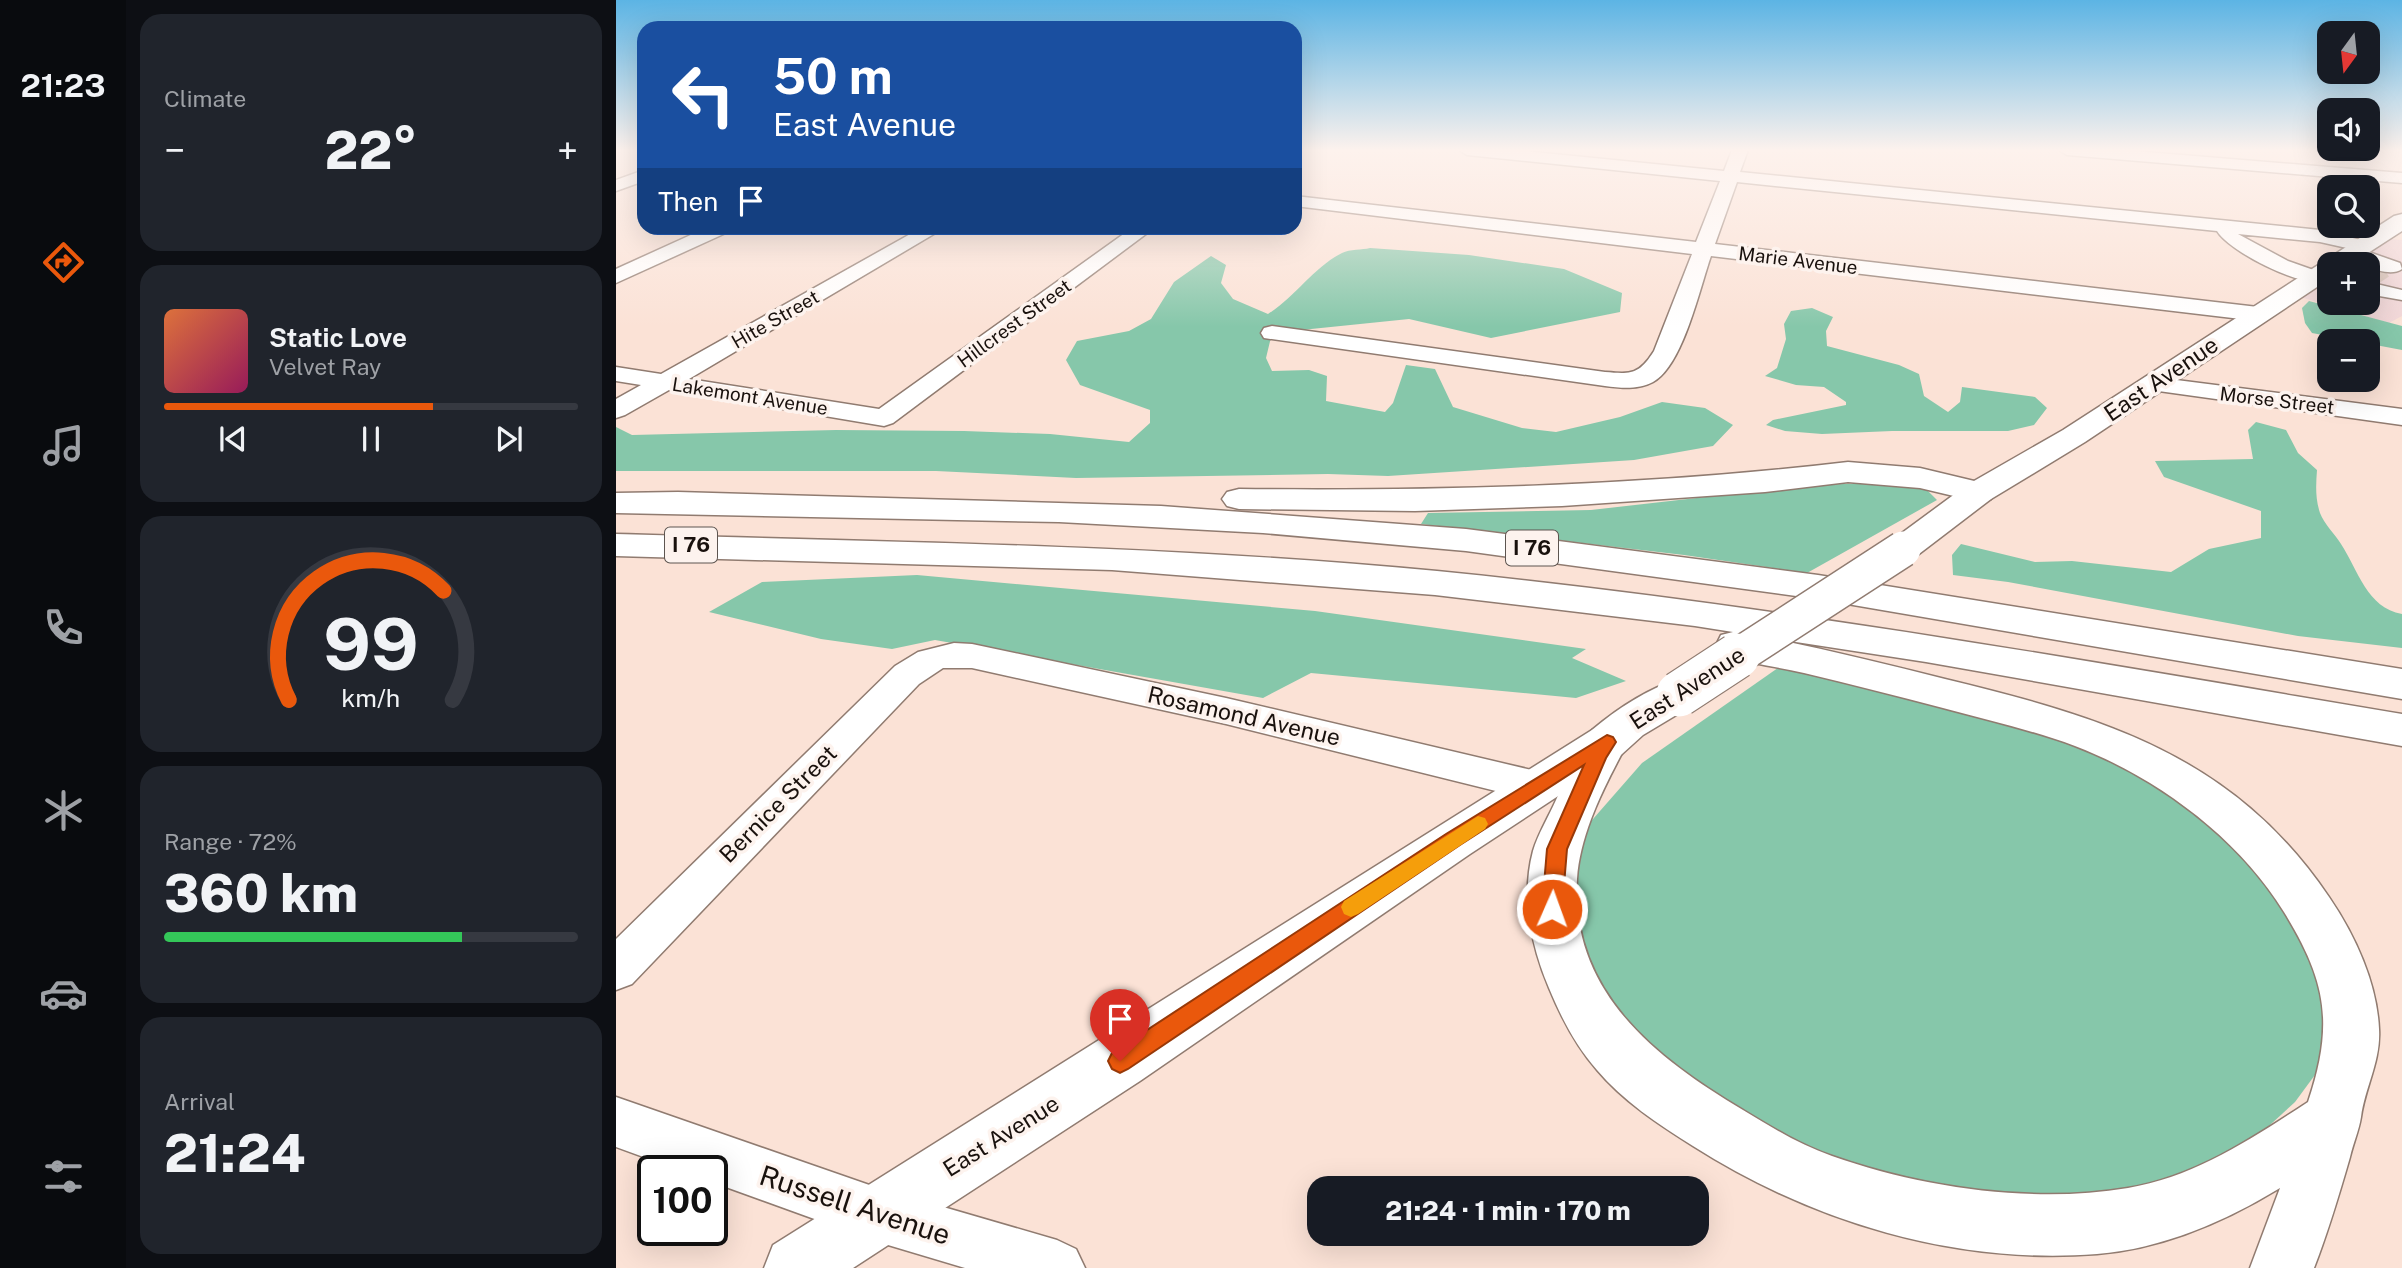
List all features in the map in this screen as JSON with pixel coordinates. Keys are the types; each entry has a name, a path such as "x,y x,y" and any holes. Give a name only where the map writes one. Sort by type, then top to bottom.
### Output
{"main road":[{"name":"East Avenue","path":"2358,252 2397,229"},
{"name":"East Avenue","path":"796,1268 1120,1061 1607,742 1628,724 1903,549 1979,492 2074,436 2317,277"},
{"path":"652,503 1011,496 1415,501 1576,495 1765,482 1848,472 1920,478 1979,492"},
{"name":"I 76","path":"616,503 946,506 1095,513 1462,540 1695,567 2402,684"},
{"name":"I 76","path":"616,545 967,553 1253,569 1435,583 1695,613 1926,648 2402,730"},
{"path":"1253,569 1783,653 2056,722 2151,764 2209,802 2257,842 2309,905 2331,946 2346,989 2351,1031 2348,1071 2295,1236 2282,1268"},
{"path":"1607,742 1598,755 1557,849 1554,864 1553,921 1572,981 1600,1028 1636,1071 1682,1107 1782,1166 1845,1191 1921,1211 1998,1223 2100,1223 2151,1214 2210,1191 2257,1170 2333,1120"}],"street":[{"name":"Marie Avenue","path":"1365,209 2258,314"},
{"path":"1272,333 1605,379 1628,381 1646,378 1666,351 1719,209"},
{"path":"2057,209 2329,237 2332,252"},
{"path":"2222,226 2230,237 2281,265 2317,266"},
{"path":"616,277 706,235"},
{"name":"Hite Street","path":"616,410 922,235"},
{"name":"Hillcrest Street","path":"884,418 1133,235"},
{"name":"Lakemont Avenue","path":"616,374 884,418"},
{"name":"Morse Street","path":"2152,384 2402,417"},
{"name":"Rosamond Avenue","path":"950,653 1226,711 1536,786"},
{"name":"Bernice Street","path":"616,970 907,675 931,659 950,653"},
{"name":"Russell Avenue","path":"616,1122 878,1215 1057,1268"}],"shaded area":[{"path":"2390,239 2402,240 2402,316 2389,323 2362,315 2380,315 2380,252 2370,252"},
{"path":"2317,286 2317,302 2300,297"}],"green space":[{"path":"1370,248 1469,255 1564,269 1622,293 1620,312 1491,338 1409,319 1272,333 1266,358 1272,371 1309,370 1327,376 1326,401 1385,412 1393,403 1406,365 1435,369 1453,407 1522,428 1556,432 1620,417 1662,402 1705,408 1733,425 1713,446 1634,460 1388,476 1328,474 1076,478 936,471 616,471 616,427 632,435 836,430 964,431 1050,434 1129,442 1150,423 1150,410 1080,385 1066,360 1077,341 1129,331 1151,319 1174,282 1211,256 1226,265 1221,283 1233,299 1268,314 1332,259 1345,252"},
{"path":"2309,301 2317,303 2317,315 2361,315 2402,326 2402,350 2380,346 2380,329 2317,329 2317,334 2312,333 2305,323 2302,308"},
{"path":"1812,308 1833,317 1826,331 1827,346 1899,365 1919,374 1924,396 1948,412 1960,402 1962,387 2035,397 2047,408 2034,425 2008,431 1822,434 1785,431 1766,425 1773,420 1846,405 1846,402 1824,387 1796,385 1765,376 1777,368 1786,339 1784,324 1791,311"},
{"path":"2256,422 2286,430 2298,453 2317,470 2318,507 2322,517 2372,596 2390,610 2402,614 2402,648 2298,636 2008,582 1953,575 1952,555 1961,544 2035,562 2072,561 2171,572 2209,549 2261,538 2261,511 2164,477 2155,461 2253,459 2248,430"},
{"path":"1876,483 1925,488 1937,500 1807,573 1684,555 1421,524 1428,513 1591,510 1811,485"},
{"path":"917,575 1315,611 1586,649 1572,658 1626,681 1576,698 1311,673 1263,698 935,640 892,649 821,639 709,612 762,582"},
{"path":"1785,663 2049,732 2122,764 2174,793 2283,892 2329,1002 2323,1064 2295,1102 2235,1157 2130,1193 2003,1202 1809,1153 1663,1071 1582,959 1566,902 1586,827 1642,763"}],"tunnel":[{"path":"2380,272 2384,269"}],"slow traffic":[{"path":"1351,907 1478,824"}],"route":[{"path":"1120,1061 1453,839 1607,742 1598,755 1557,849 1552,909"}]}
